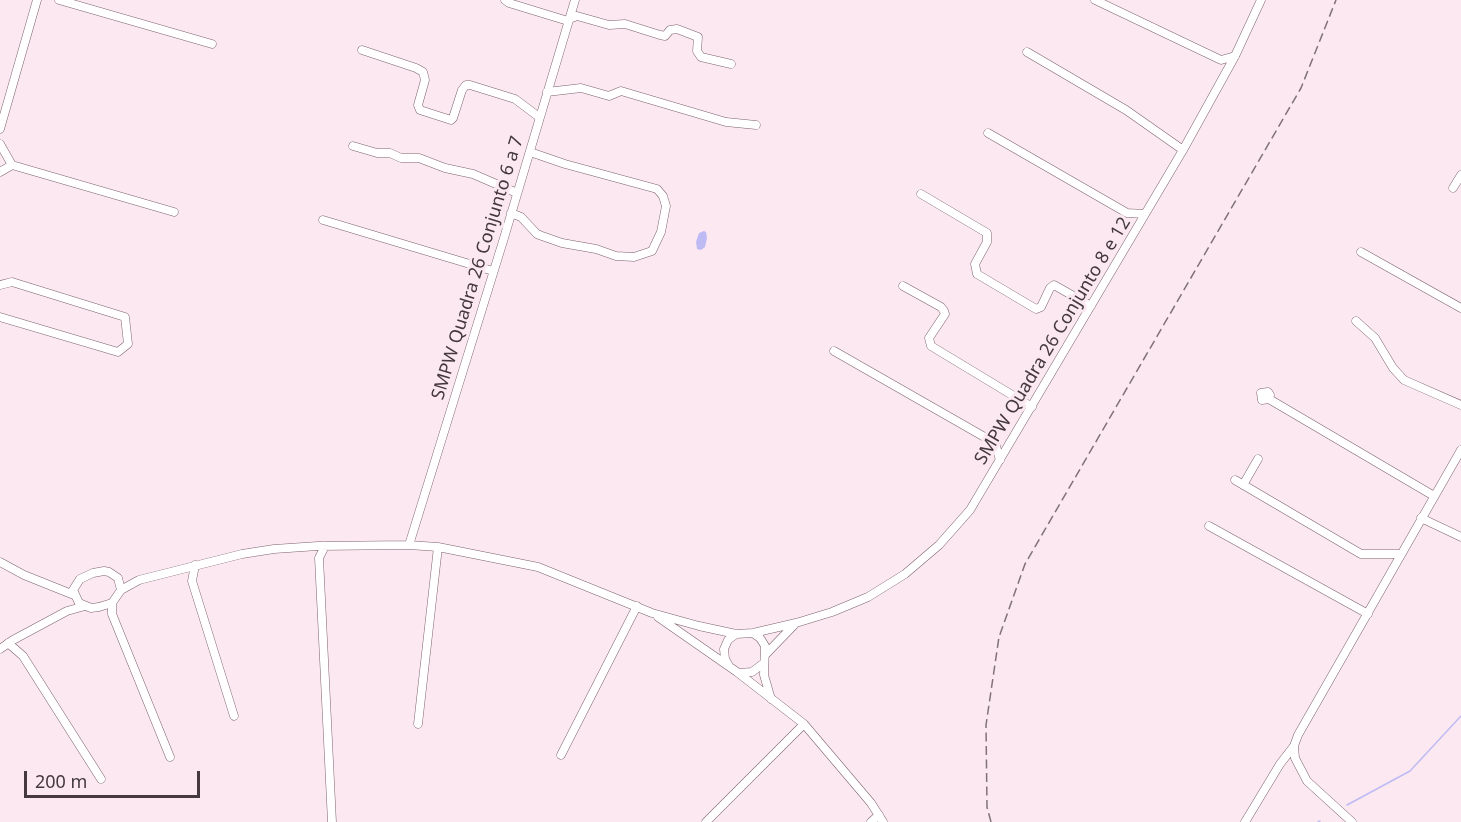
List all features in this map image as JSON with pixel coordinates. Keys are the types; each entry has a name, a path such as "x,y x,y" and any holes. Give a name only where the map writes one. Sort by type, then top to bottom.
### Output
{"street":[{"path":"0,129 37,0"},
{"path":"59,0 212,44"},
{"path":"506,0 509,3 572,13 609,25 625,24 665,36 670,30 677,29 698,37 697,51 701,57 731,64"},
{"path":"1095,0 1221,60 1235,56"},
{"name":"SMPW Quadra 26 Conjunto 8 e 12","path":"753,633 796,623 868,597 905,573 939,545 970,510 1183,150 1235,56 1261,0"},
{"name":"SMPW Quadra 26 Conjunto 6 a 7","path":"409,545 572,13"},
{"path":"362,50 423,72 425,80 418,105 420,110 451,120 462,90 466,85 470,85 515,99 539,117"},
{"path":"1027,52 1125,110 1183,150"},
{"path":"1221,60 1226,73"},
{"path":"547,92 581,88 609,96 621,91 726,122 756,125"},
{"path":"988,133 1127,213 1145,214"},
{"path":"0,144 12,165 174,212"},
{"path":"353,146 377,153 390,153 401,159 419,158 445,168 473,174 517,193"},
{"path":"511,213 521,217 537,234 562,243 596,249 616,256 634,257 652,251 661,232 666,206 663,196 657,189 564,164 530,152"},
{"path":"0,172 12,165"},
{"path":"1453,188 1461,175"},
{"path":"921,194 987,233 987,242 975,264 977,274 1036,309 1041,307 1050,288 1054,285 1091,306"},
{"path":"1127,213 1133,224 1134,233"},
{"path":"323,220 493,271"},
{"path":"1360,252 1461,308"},
{"path":"0,285 12,282 125,317 128,344 118,352 0,317"},
{"path":"903,286 941,307 944,311 945,314 929,338 930,346 1032,407"},
{"path":"1356,321 1375,338 1393,368 1404,380 1461,405"},
{"path":"834,351 995,443 1000,460"},
{"path":"1269,399 1434,495"},
{"path":"995,443 1013,438"},
{"path":"1245,822 1280,764 1294,746 1298,735 1461,450"},
{"path":"1243,485 1258,459"},
{"path":"1235,480 1361,554 1401,554"},
{"path":"1422,518 1461,537"},
{"path":"1209,526 1368,614"},
{"path":"0,649 19,636 67,611 111,603 121,590 139,580 195,565 274,549 308,546 409,545 438,547 538,567 652,613 708,629 736,634 753,633 765,645 764,675 771,700"},
{"path":"308,546 318,558"},
{"path":"325,546 318,558 332,822"},
{"path":"418,724 438,547"},
{"path":"0,562 24,575 58,587 85,606"},
{"path":"192,581 195,565"},
{"path":"180,569 192,581 234,716"},
{"path":"58,587 76,584 86,575 98,572 109,572 118,578 139,580"},
{"path":"118,578 121,590"},
{"path":"67,611 75,597 76,584"},
{"path":"111,603 112,614 170,757"},
{"path":"102,606 112,614"},
{"path":"561,755 637,606"},
{"path":"652,613 738,672 804,724 881,818 871,822"},
{"name":"SMPW Quadra 26 Conjunto 8 e 12","path":"766,654 796,623"},
{"path":"729,667 724,649 728,640 736,634"},
{"path":"19,636 23,656"},
{"path":"8,643 23,656 101,779"},
{"path":"738,672 752,672 764,663"},
{"path":"706,822 804,724"},
{"path":"1294,746 1295,758 1307,781 1352,822"}],"water":[{"path":"704,231 707,238 705,247 701,250 697,249 696,242 699,233"}],"waterway":[{"path":"1347,805 1410,771 1461,716"}],"railway":[{"path":"991,822 987,807 986,725 999,637 1025,564 1301,88 1336,0"}]}
